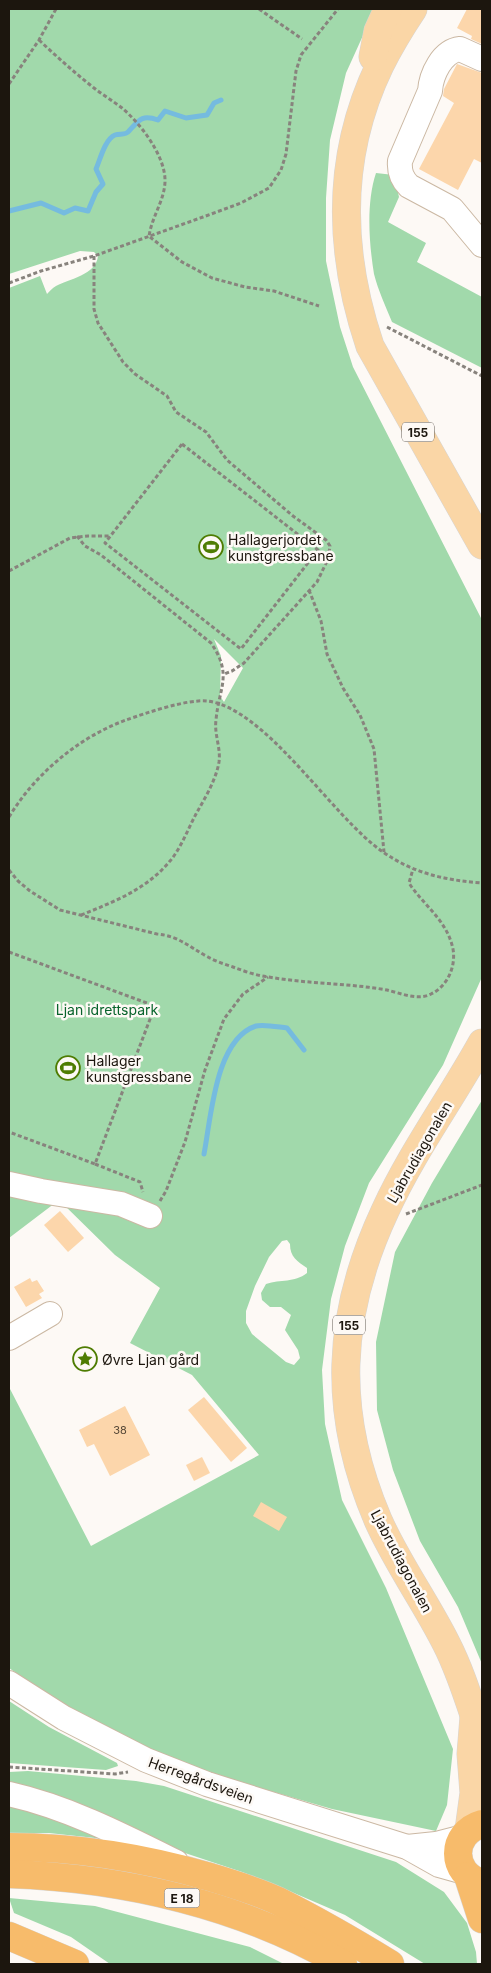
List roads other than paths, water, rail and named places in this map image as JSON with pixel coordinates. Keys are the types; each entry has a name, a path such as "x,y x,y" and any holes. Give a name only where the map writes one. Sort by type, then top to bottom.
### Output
{"highway":[{"path":"471,1831 458,1851 458,1858 472,1877 482,1919"},
{"name":"E 18","path":"9,1847 54,1848 108,1854 202,1875 277,1901 352,1941 390,1964"},
{"name":"E 18","path":"9,1874 59,1876 111,1883 191,1901 274,1930 343,1964"},
{"path":"9,1936 75,1964"}],"main road":[{"name":"155","path":"388,9 378,31 365,104 352,151 346,202 348,251 352,284 370,346 482,545"},
{"name":"155","path":"365,104 380,65 413,9"},
{"name":"Ljabrudiagonalen","path":"471,1831 474,1792 471,1754 478,1727 467,1691 447,1644 402,1566 379,1521 367,1492 350,1432 345,1373 346,1344 351,1311 371,1242 408,1168 482,1043"}],"street":[{"path":"482,59 460,49 448,53 431,82 430,91 400,162 400,170 405,182 452,210 482,245"},
{"path":"9,1184 120,1204 150,1216"},
{"path":"9,1338 50,1314"},
{"name":"Herregårdsveien","path":"9,1683 64,1718 146,1760 207,1784 406,1847 438,1866 472,1877"},
{"name":"E 18","path":"9,1794 43,1803 100,1825 202,1875"},
{"name":"Herregårdsveien","path":"406,1847 436,1844 471,1831"}],"waterway":[{"path":"9,211 41,203 64,213 75,208 88,211 96,192 103,184 96,169 111,137 127,133 141,119 153,118 158,120 165,111 186,118 207,115 214,103 221,100"},
{"path":"204,1154 217,1082 223,1063 242,1034 259,1025 287,1028 304,1050"}],"place":[{"name":"Hallagerjordet kunstgressbane","path":"211,547"},
{"name":"Hallager kunstgressbane","path":"68,1068"},
{"name":"Øvre Ljan gård","path":"85,1359"}],"park label":[{"name":"Ljan idrettspark","path":"107,1009"}]}
